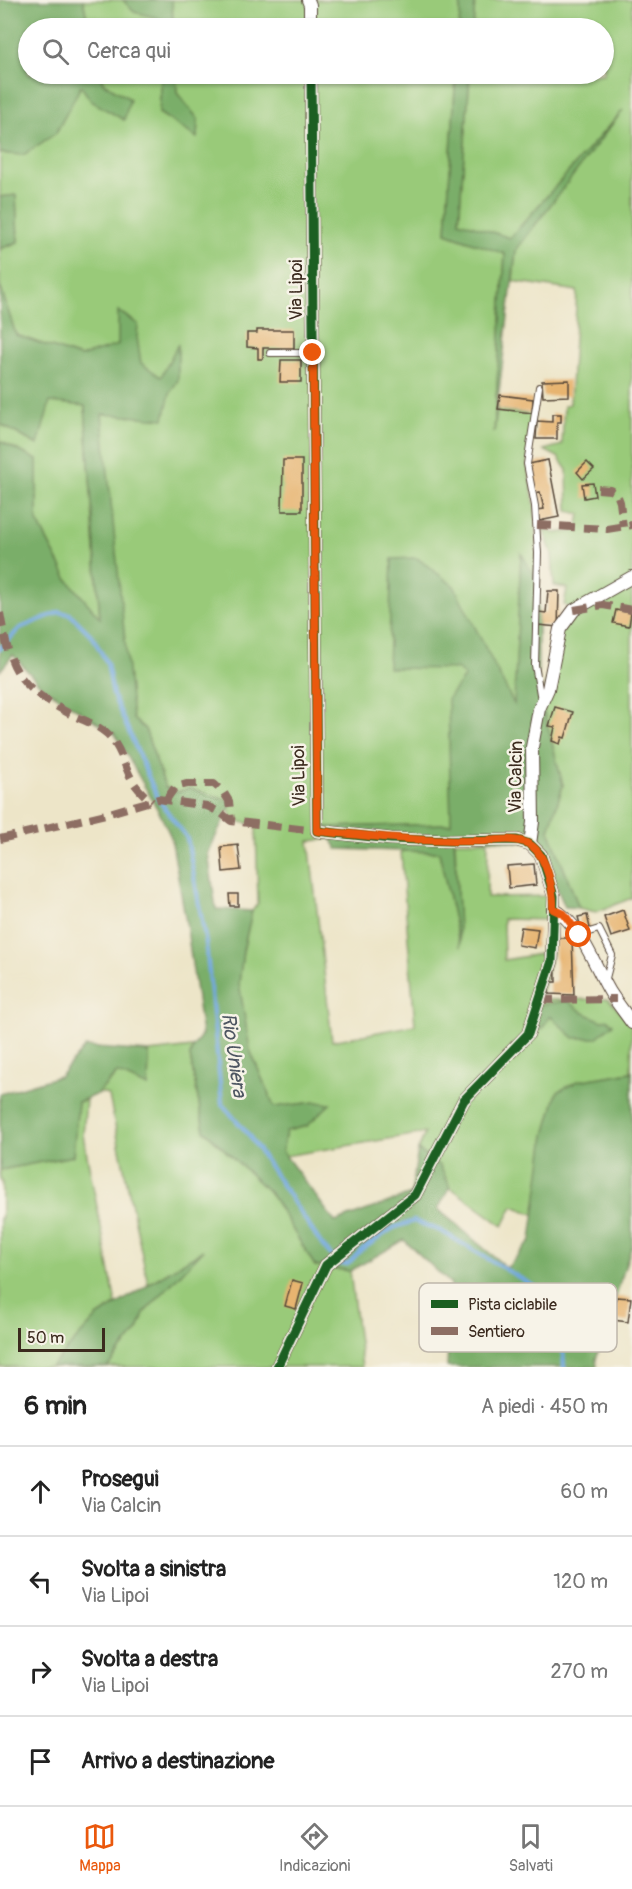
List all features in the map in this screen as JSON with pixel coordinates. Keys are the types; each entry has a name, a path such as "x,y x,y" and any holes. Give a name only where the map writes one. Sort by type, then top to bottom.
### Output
{"street":[{"path":"308,0 310,18"},
{"name":"Via Lipoi","path":"311,84 317,831 450,842 517,840 530,844"},
{"name":"Via Calcin","path":"530,844 533,822 532,747 548,689 560,629 574,610 632,577"},
{"path":"277,1367 328,1264 415,1195 464,1100 528,1034 552,961 554,896 541,855 530,844"},
{"path":"553,909 564,914 579,935 605,982 632,1023"}],"lane":[{"path":"270,353 313,353"},
{"path":"539,387 527,464 535,506 538,553 535,665 542,704"},
{"path":"579,935 599,929 612,955 605,982"}],"green space":[{"path":"0,0 83,0 87,18 18,18 18,84 105,84 130,99 124,120 91,101 81,86 56,133 23,155 0,153"},
{"path":"83,0 123,0 135,12 159,18 87,18"},
{"path":"123,0 172,0 173,18 159,18 134,12"},
{"path":"172,0 461,0 460,18 173,18"},
{"path":"461,0 475,0 474,18 460,18"},
{"path":"475,0 632,0 632,898 596,912 579,908 549,830 563,785 539,709 560,629 574,610 564,605 567,588 554,586 552,554 543,529 554,533 577,531 580,514 568,511 567,470 558,457 544,450 562,445 564,406 570,404 577,291 513,281 516,250 615,119 510,238 459,222 469,84 614,84 614,18 474,18"},
{"path":"105,84 161,84 159,113 197,137 198,119 177,93 177,84 455,84 446,233 505,254 495,417 497,410 534,415 527,464 535,506 538,582 521,554 515,705 449,698 451,824 345,827 331,839 309,841 332,1041 415,1025 401,851 439,852 459,942 455,841 488,841 487,897 554,896 553,920 503,919 504,960 552,952 539,1000 608,999 632,1023 631,1072 578,1081 545,1135 536,1215 513,1206 503,1226 450,1187 439,1166 418,1150 425,1133 285,1156 282,1151 286,1131 307,1126 329,1104 316,1102 274,1107 250,1050 239,983 252,911 258,903 256,824 231,821 229,801 186,796 165,787 145,729 133,719 85,406 100,620 68,580 37,521 37,460 0,441 0,424 37,445 50,401 80,357 16,335 0,286 0,249 18,242 16,195 0,197 0,153 23,155 56,133 81,85 130,99"},
{"path":"161,84 177,84 177,93 198,119 197,138 159,113"},
{"path":"455,84 469,84 459,221 510,238 623,110 516,250 494,433 505,254 446,233"},
{"path":"16,195 18,242 0,249 0,197"},
{"path":"0,286 16,335 80,357 118,345 118,311 138,324 137,337 141,363 161,377 178,344 178,380 170,393 164,419 102,414 133,719 145,729 165,787 176,792 190,788 232,802 208,853 216,909 252,911 239,983 250,1050 274,1107 316,1102 330,1104 307,1126 286,1131 282,1151 335,1222 411,1194 418,1150 440,1166 450,1187 438,1209 507,1268 531,1240 545,1135 557,1092 578,1081 632,1070 632,1245 617,1292 617,1283 450,1283 404,1240 350,1271 315,1266 271,1194 204,1130 190,1056 202,1034 171,837 115,734 41,686 13,655 0,671 0,441 37,460 37,521 68,580 100,618 85,406 50,402 38,445 0,424"},
{"path":"521,553 538,582 538,679 542,704 563,785 549,830 579,908 565,907 538,844 454,836 460,947 439,852 337,849 325,827 451,824 448,698 465,676 457,669 388,668 392,559 417,558 454,586 514,704"},
{"path":"568,1001 584,1013 602,1021 607,1019 613,1024 596,1038 574,1038 550,1016 541,1030 532,1030 537,1005"},
{"path":"85,1047 149,1052 148,1087 117,1073 97,1094 78,1102 73,1156 0,1170 0,1094 60,1076"},
{"path":"193,1047 190,1056 204,1130 271,1194 315,1266 350,1271 362,1367 107,1367 138,1330 143,1313 201,1252 148,1284 109,1096 103,1093 97,1094 118,1073 148,1086 149,1052"},
{"path":"86,1100 83,1135 116,1304 97,1317 51,1367 0,1367 2,1181 0,1170 72,1156 78,1102"},
{"path":"203,1250 144,1313 138,1330 107,1367 51,1367 97,1317"},
{"path":"448,1352 598,1352 597,1367 447,1367"}],"building":[{"path":"257,330 294,330 294,348 263,348 263,359 258,359 258,348 247,347 247,333 257,333"},
{"path":"281,360 301,360 301,382 280,382"},
{"path":"569,380 569,396 543,397 542,381"},
{"path":"500,395 533,399 532,413 498,409"},
{"path":"552,414 561,414 561,422 557,422 557,439 536,439 537,421 552,422"},
{"path":"283,460 302,460 302,511 282,511"},
{"path":"548,460 559,517 539,521 537,510 544,509 540,492 535,493 529,464"},
{"path":"587,462 594,469 583,479 577,472"},
{"path":"593,483 595,496 584,498 582,484"},
{"path":"548,591 559,591 558,627 538,625 539,612 546,613"},
{"path":"616,610 631,613 629,626 613,623"},
{"path":"555,707 573,712 565,738 562,737 560,744 552,741 555,727 549,726"},
{"path":"238,845 241,870 223,872 221,847"},
{"path":"534,864 536,885 509,888 507,866"},
{"path":"229,894 238,894 238,906 230,906"},
{"path":"623,910 630,931 611,937 604,917"},
{"path":"587,915 590,928 582,931 578,917"},
{"path":"521,927 538,929 535,948 518,945"},
{"path":"555,938 572,938 574,995 549,994 549,982 556,982"},
{"path":"292,1280 303,1283 296,1309 285,1306"},
{"path":"617,1297 631,1298 628,1322 617,1321"}],"waterway":[{"name":"Rio Uniera","path":"0,649 20,628 59,612 70,614 92,636 107,663 113,695 158,799 187,838 206,943 222,1104 248,1134 322,1245 339,1264 348,1264 360,1251 393,1228 414,1221 441,1231 528,1283"},
{"name":"Rio Uniera","path":"563,1352 564,1367"}],"marked path":[{"path":"598,489 610,490 617,494 623,527"},
{"path":"537,525 607,529 632,525"},
{"path":"574,610 603,605 632,610"},
{"path":"0,613 8,649 19,675 39,695 52,704 106,733 118,749 133,782 152,802"},
{"path":"166,800 175,787 187,784 214,784 229,801 231,821"},
{"path":"0,839 158,799 207,806 231,821 317,831"},
{"path":"539,1000 616,999"}],"cycle path":[{"path":"277,1367 326,1265 415,1195 464,1100 528,1034 552,961 554,896 541,855 530,844 517,840 391,839 317,831 311,84"}],"route":[{"path":"313,353 317,831 450,842 517,840 530,844 541,855 554,896 553,909 564,914 579,935"}]}
